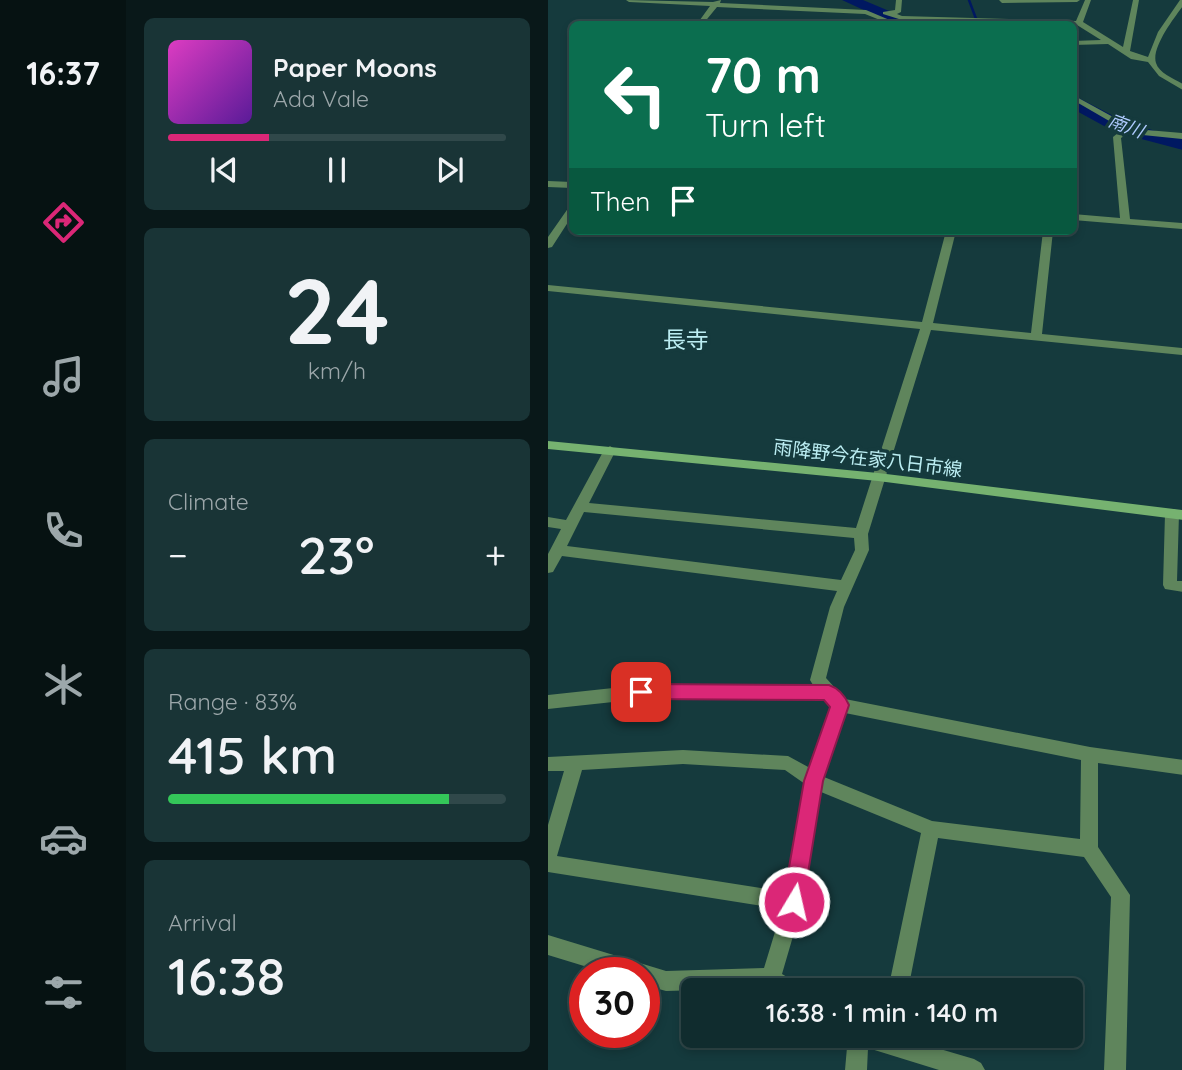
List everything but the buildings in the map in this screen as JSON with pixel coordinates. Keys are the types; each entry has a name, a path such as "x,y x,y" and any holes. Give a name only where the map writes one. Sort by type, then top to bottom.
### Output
{"main road":[{"name":"雨降野今在家八日市線","path":"548,445 878,477 1177,514"}],"street":[{"path":"629,0 716,2 892,13 898,12 900,0"},
{"path":"996,21 1002,1 1077,0"},
{"path":"1088,0 1079,23 1134,57 1151,60"},
{"path":"1126,52 1136,0"},
{"path":"1182,0 1157,42 1151,60 1154,66 1182,88"},
{"path":"702,21 716,2"},
{"path":"866,12 888,21"},
{"path":"892,13 902,18 972,21"},
{"path":"1077,43 1108,42"},
{"path":"1077,99 1132,131"},
{"path":"1126,221 1117,137 1125,131 1182,136"},
{"path":"548,184 569,185"},
{"path":"548,245 569,214"},
{"path":"1077,217 1182,226"},
{"path":"834,699 818,680 844,586 851,578 862,550 861,534 927,326 950,235"},
{"path":"1036,337 1048,235"},
{"path":"548,288 1182,352"},
{"path":"548,568 610,450"},
{"path":"581,508 861,534"},
{"path":"1177,514 1170,585 1182,587"},
{"path":"548,522 572,526"},
{"path":"558,550 844,586"},
{"path":"548,702 641,692 834,699 1090,754 1182,768"},
{"path":"771,978 794,902 813,781 834,699"},
{"path":"1090,754 1089,849 1121,895 1115,1070"},
{"path":"548,764 683,757 788,763 813,781 931,829 1089,849"},
{"path":"548,855 575,763"},
{"path":"900,978 931,829"},
{"path":"548,863 794,902"},
{"path":"548,945 587,957"},
{"path":"660,979 681,981"},
{"path":"856,1070 859,1048"},
{"path":"911,1048 974,1070"}],"waterway":[{"name":"南川","path":"850,0 900,21"},
{"path":"969,0 977,21"},
{"name":"南川","path":"1077,103 1122,128 1183,144"}],"district":[{"name":"長寺","path":"686,340"}],"route":[{"path":"641,692 829,692 840,705 813,781 794,902"}]}
